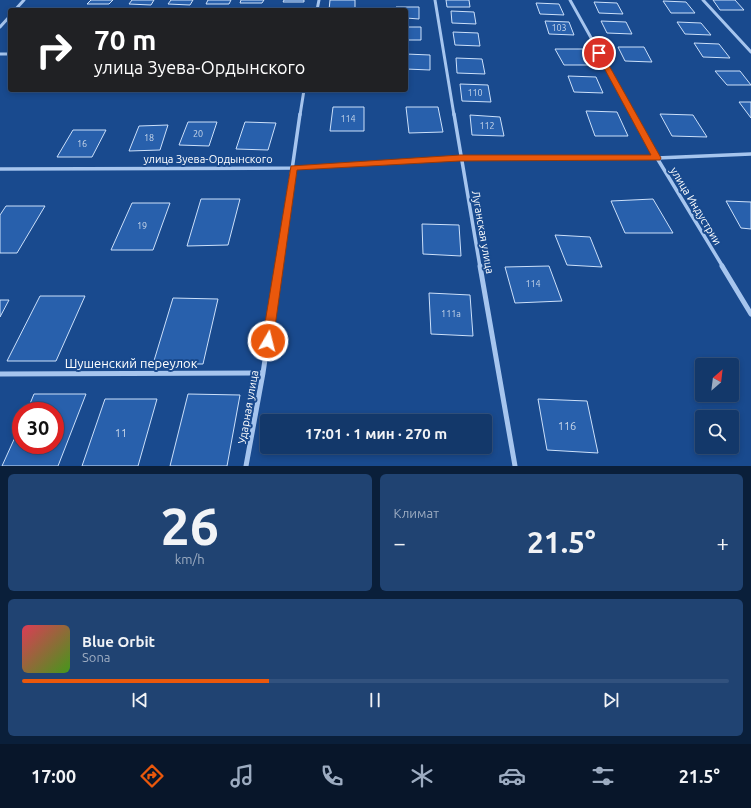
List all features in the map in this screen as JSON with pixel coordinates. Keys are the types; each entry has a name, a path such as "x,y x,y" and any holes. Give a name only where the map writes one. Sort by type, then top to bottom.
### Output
{"street":[{"path":"17,8 24,0"},
{"name":"Луганская улица","path":"435,0 460,158 515,466"},
{"name":"улица Индустрии","path":"570,0 657,158 751,314"},
{"path":"702,0 751,52"},
{"path":"0,28 8,18"},
{"name":"Ударная улица","path":"246,466 263,373 294,168 304,92"},
{"name":"улица Зуева-Ордынского","path":"0,170 294,168 460,158 657,158 751,154"},
{"name":"Шушенский переулок","path":"0,374 263,373"}],"building":[{"path":"91,0 113,0 109,4 87,4"},
{"path":"132,0 154,0 151,5 129,4"},
{"path":"171,0 193,0 190,5 168,4"},
{"path":"208,0 231,0 229,4 206,4"},
{"path":"241,0 264,0 262,3 240,3"},
{"path":"284,0 304,0 304,2 283,2"},
{"path":"330,0 355,0 355,8 329,8"},
{"path":"446,0 469,0 470,7 447,7"},
{"path":"713,0 735,0 744,10 720,10"},
{"path":"663,1 686,2 695,13 671,13"},
{"path":"594,2 617,3 623,14 599,13"},
{"path":"536,3 559,4 564,15 540,14"},
{"path":"419,7 419,19 408,18 408,8 396,8"},
{"path":"451,11 474,12 476,24 452,23"},
{"path":"545,21 569,22 574,35 549,34"},
{"path":"601,21 626,22 632,34 607,33"},
{"path":"677,22 701,23 711,35 685,34"},
{"path":"408,27 421,27 421,40 408,40"},
{"path":"453,32 478,33 480,46 455,45"},
{"path":"694,43 719,44 730,58 703,57"},
{"path":"618,47 644,47 652,62 625,61"},
{"path":"555,49 583,49 591,65 564,65"},
{"path":"408,54 430,55 430,70 408,69"},
{"path":"456,58 482,59 485,74 457,73"},
{"path":"715,71 740,71 751,85 727,85"},
{"path":"568,76 596,77 603,93 574,92"},
{"path":"460,84 488,85 491,102 462,101"},
{"path":"739,102 751,102 751,118"},
{"path":"333,107 364,107 364,131 330,131"},
{"path":"406,107 438,107 443,132 409,133"},
{"path":"586,111 617,112 628,136 595,136"},
{"path":"660,114 693,115 707,137 672,136"},
{"path":"470,115 500,117 504,136 472,135"},
{"path":"188,122 217,122 209,146 179,145"},
{"path":"245,122 276,123 268,150 236,149"},
{"path":"168,125 160,150 129,151 139,126"},
{"path":"73,130 106,130 92,157 57,157"},
{"path":"201,199 240,199 228,245 187,246"},
{"path":"653,199 673,233 625,233 611,201"},
{"path":"726,201 751,202 751,229 741,228"},
{"path":"132,203 170,203 153,250 111,250"},
{"path":"6,206 45,206 17,253 0,253 0,215"},
{"path":"422,224 459,225 461,256 423,254"},
{"path":"555,235 590,237 602,267 567,265"},
{"path":"549,266 562,301 515,303 505,267"},
{"path":"429,293 470,295 473,336 431,334"},
{"path":"40,296 85,296 56,361 7,361"},
{"path":"173,298 218,299 203,364 153,364"},
{"path":"0,300 9,300 0,317"},
{"path":"34,394 86,394 64,451 64,402 31,402"},
{"path":"188,394 240,395 227,466 170,466"},
{"path":"105,399 157,399 138,466 82,466"},
{"path":"538,399 587,401 598,453 547,450"},
{"path":"12,444 12,454 63,454 58,466 2,466"}],"route":[{"path":"268,341 294,168 460,158 657,158 599,53"}]}
